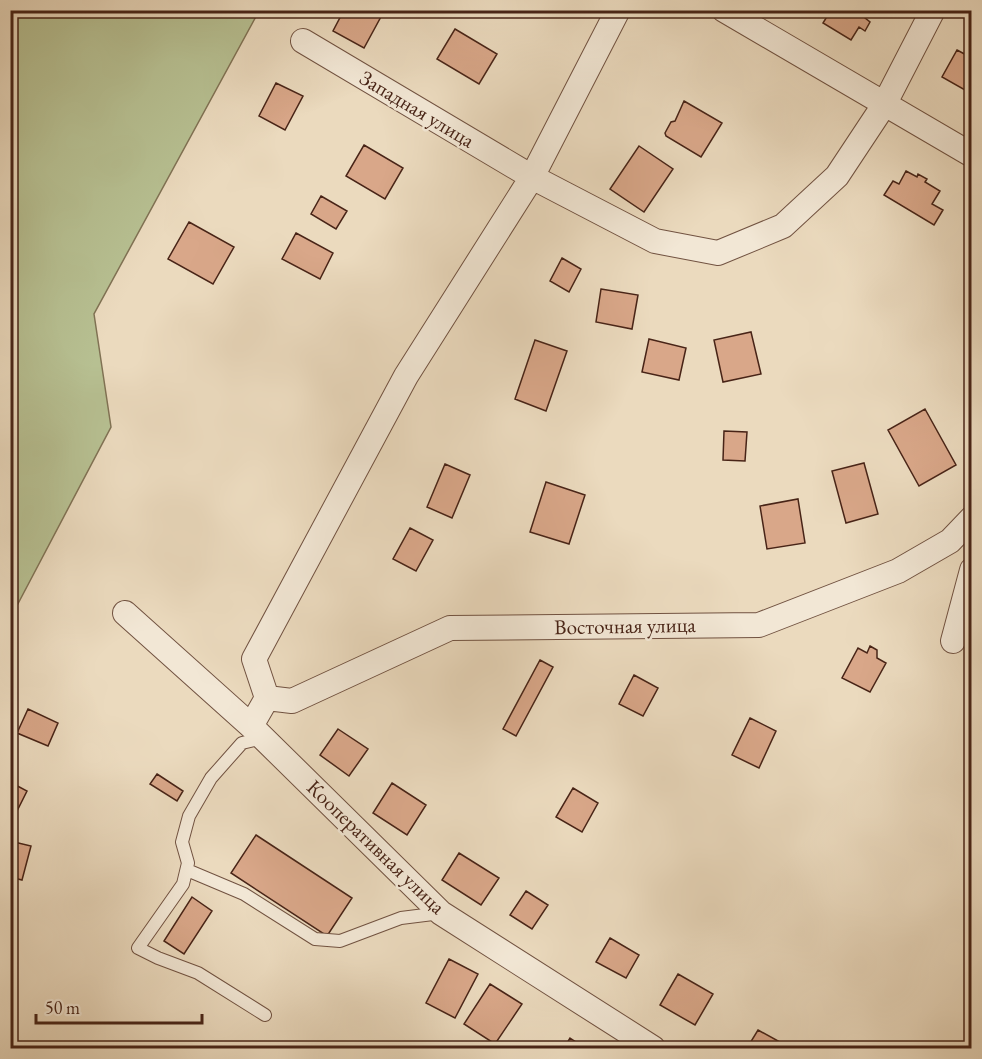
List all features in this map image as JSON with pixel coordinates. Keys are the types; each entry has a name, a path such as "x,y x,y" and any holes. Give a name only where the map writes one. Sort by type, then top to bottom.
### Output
{"street":[{"path":"257,732 267,698 254,659 406,376 532,177 618,10"},
{"path":"724,10 972,155"},
{"name":"Западная улица","path":"303,41 532,177 655,241 718,253 783,226 837,176 884,105 933,10"},
{"name":"Восточная улица","path":"267,698 292,701 450,628 759,625 898,571 950,541 972,518"},
{"path":"953,641 972,570"},
{"name":"Кооперативная улица","path":"124,612 257,732 441,913 653,1048"}],"lane":[{"path":"257,732 242,743 211,778 189,816 182,842 188,863 183,884 138,948 198,973 265,1015"},
{"path":"187,870 244,894 315,939 340,941 401,918 441,913"}],"green space":[{"path":"11,10 259,11 94,314 111,427 11,617"}],"building":[{"path":"344,10 378,10 383,13 364,48 333,31"},
{"path":"831,10 855,10 870,22 865,31 859,27 851,40 823,23"},
{"path":"455,29 497,54 479,84 437,59"},
{"path":"957,50 972,58 972,94 942,77"},
{"path":"276,83 303,96 285,130 259,116"},
{"path":"684,101 722,123 701,157 666,136 665,133 671,122 675,121"},
{"path":"364,145 403,168 385,199 346,176"},
{"path":"639,146 673,169 644,212 610,189"},
{"path":"906,171 927,179 925,182 940,191 932,204 943,210 934,225 884,195 893,181 899,184"},
{"path":"321,196 347,211 336,229 311,214"},
{"path":"189,222 234,247 213,284 168,259"},
{"path":"296,233 333,253 320,279 282,259"},
{"path":"562,258 581,269 569,292 550,281"},
{"path":"601,289 638,295 632,329 596,322"},
{"path":"751,332 761,374 723,382 714,340"},
{"path":"649,339 686,348 679,380 642,372"},
{"path":"535,340 567,351 546,411 515,399"},
{"path":"925,409 956,465 919,486 888,430"},
{"path":"724,431 747,432 745,461 723,460"},
{"path":"864,463 878,514 846,523 832,471"},
{"path":"445,464 470,475 452,518 427,507"},
{"path":"546,482 585,495 569,544 530,532"},
{"path":"798,499 805,543 767,549 760,506"},
{"path":"410,528 433,540 416,571 393,559"},
{"path":"870,646 877,650 877,658 886,663 870,692 842,678 858,648 867,653"},
{"path":"540,660 553,667 516,736 503,729"},
{"path":"634,675 658,688 643,716 619,704"},
{"path":"28,709 58,723 48,746 17,733"},
{"path":"750,718 776,731 759,768 732,755"},
{"path":"338,729 368,749 349,776 320,755"},
{"path":"157,774 183,791 177,801 150,784"},
{"path":"10,782 27,791 14,817 10,815"},
{"path":"392,783 426,805 407,835 373,813"},
{"path":"573,788 598,803 582,832 556,817"},
{"path":"256,835 352,898 327,936 231,873"},
{"path":"10,841 31,846 22,880 10,877"},
{"path":"459,853 499,878 481,905 442,880"},
{"path":"526,891 548,905 532,929 510,915"},
{"path":"192,897 212,911 184,954 164,941"},
{"path":"610,938 639,955 626,978 596,962"},
{"path":"449,959 478,974 455,1018 426,1003"},
{"path":"678,974 713,994 695,1025 660,1005"},
{"path":"490,984 522,1004 495,1044 464,1024"},
{"path":"758,1030 780,1042 776,1048 747,1048"},
{"path":"570,1038 585,1048 564,1048"}]}
